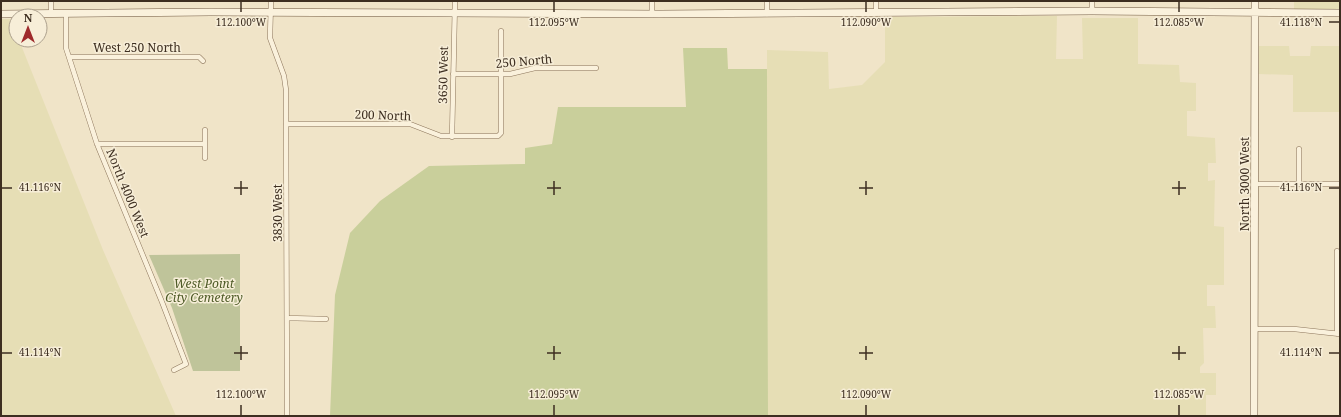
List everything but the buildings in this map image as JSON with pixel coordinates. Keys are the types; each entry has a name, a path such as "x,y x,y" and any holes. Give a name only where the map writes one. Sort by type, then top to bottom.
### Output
{"main road":[{"name":"North 3000 West","path":"1254,416 1255,1"},
{"path":"1,14 1340,13"}],"street":[{"path":"51,1 51,13"},
{"name":"3830 West","path":"271,1 271,44 282,69 285,82 287,416"},
{"name":"3650 West","path":"452,137 455,1"},
{"path":"652,1 652,14"},
{"path":"767,1 767,14"},
{"path":"876,1 876,13"},
{"path":"1092,1 1092,12"},
{"name":"North 4000 West","path":"66,13 66,48 97,144 186,364 174,370"},
{"path":"501,31 501,74"},
{"name":"West 250 North","path":"69,57 199,57 203,61"},
{"name":"250 North","path":"454,74 510,74 535,68 596,68"},
{"name":"200 North","path":"286,124 410,124 441,136 500,135 501,74"},
{"path":"205,130 205,158"},
{"path":"97,144 205,144"},
{"path":"1299,149 1299,184"},
{"path":"1254,184 1340,184"},
{"path":"1254,329 1294,329 1338,334 1337,251"},
{"path":"287,318 326,319"}],"shaded area":[{"path":"1294,1 1340,1 1340,10 1294,9"},
{"path":"1057,16 1056,59 1083,59 1082,18 1138,18 1138,64 1179,65 1180,82 1196,83 1196,111 1187,111 1187,136 1215,138 1216,163 1208,163 1208,181 1215,180 1214,226 1224,227 1224,285 1207,285 1207,306 1215,306 1216,328 1203,328 1204,363 1200,367 1200,373 1216,373 1216,395 1206,395 1206,416 768,416 767,50 828,52 829,89 862,85 885,62 885,17"},
{"path":"1,19 8,19 8,48 22,48 103,250 176,416 1,416"},
{"path":"1258,46 1289,46 1290,56 1310,56 1311,46 1340,46 1340,112 1293,112 1293,75 1258,74"}],"green space":[{"path":"683,48 727,48 728,69 767,69 768,416 330,416 335,295 350,233 380,201 429,166 525,164 525,148 552,144 558,107 686,107"},
{"name":"West Point City Cemetery","path":"240,254 240,371 193,371 172,308 149,255"}]}
